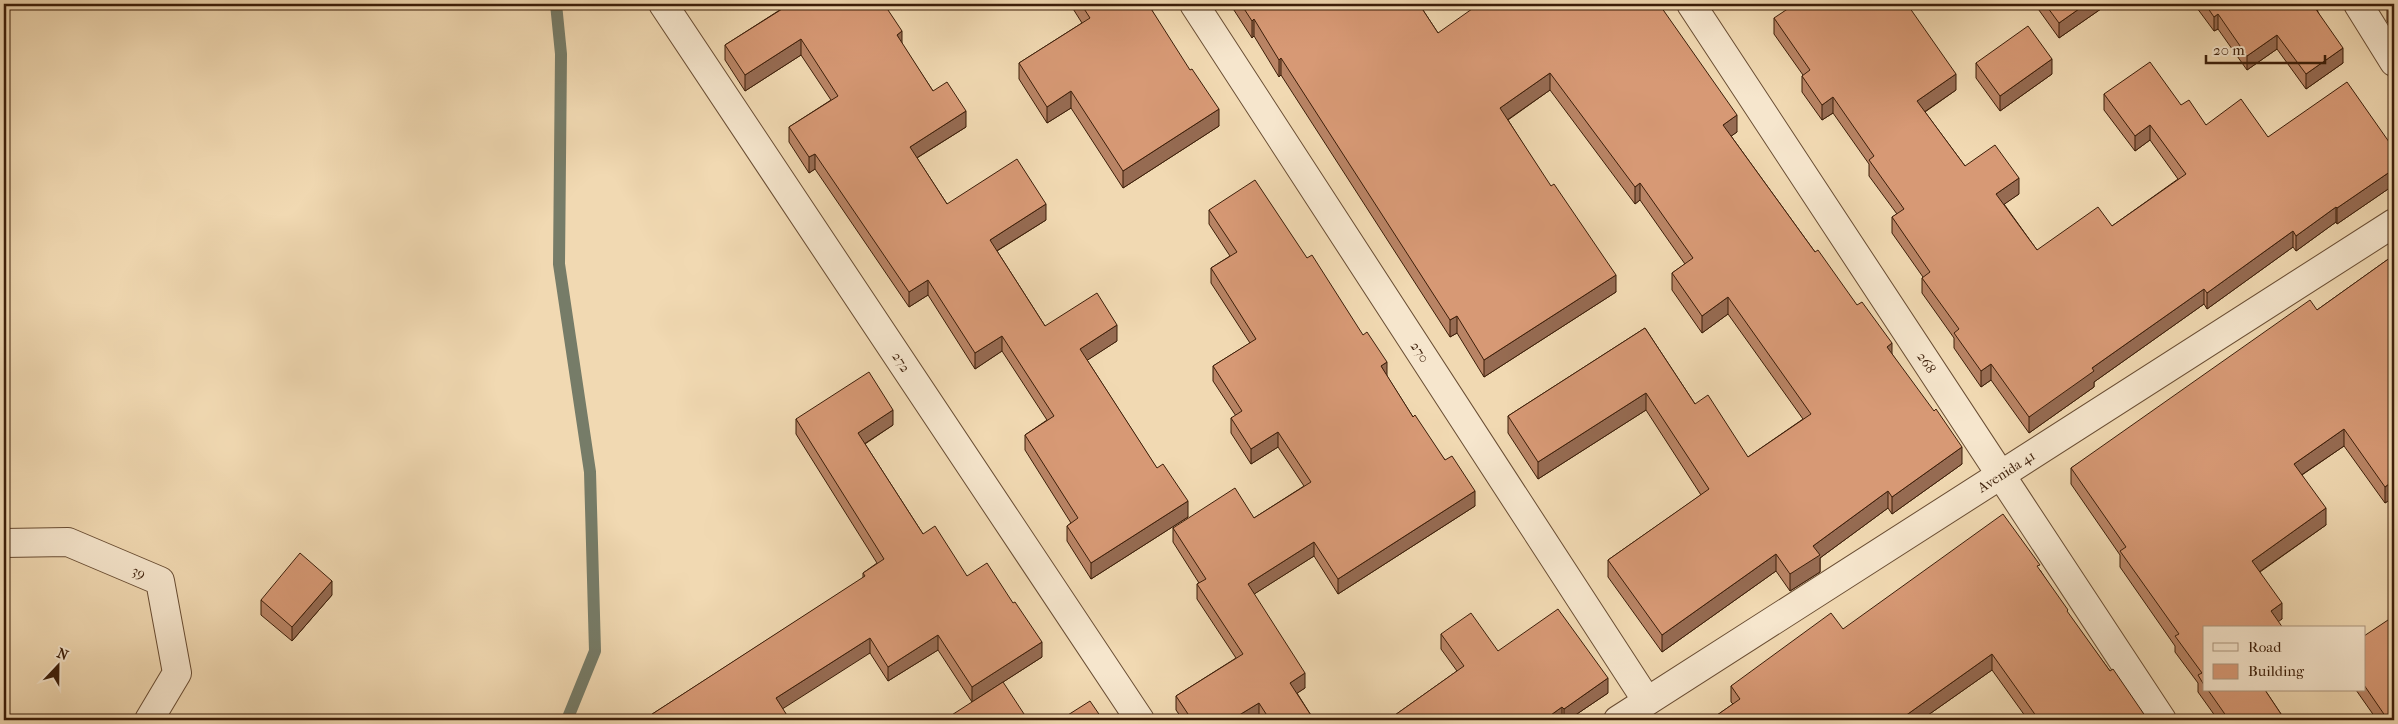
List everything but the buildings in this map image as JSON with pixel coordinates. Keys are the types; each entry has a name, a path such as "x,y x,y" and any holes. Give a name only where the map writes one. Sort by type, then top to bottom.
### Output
{"street":[{"name":"272","path":"663,4 1140,720"},
{"name":"270","path":"1194,4 1647,701"},
{"name":"268","path":"1690,4 2162,720"},
{"path":"2358,4 2394,62"},
{"name":"Avenida 41","path":"1618,720 2394,222"},
{"name":"39","path":"4,543 68,542 160,581 177,673 149,720"}],"waterway":[{"path":"556,4 561,54 559,264 590,472 595,651 567,720"}]}
